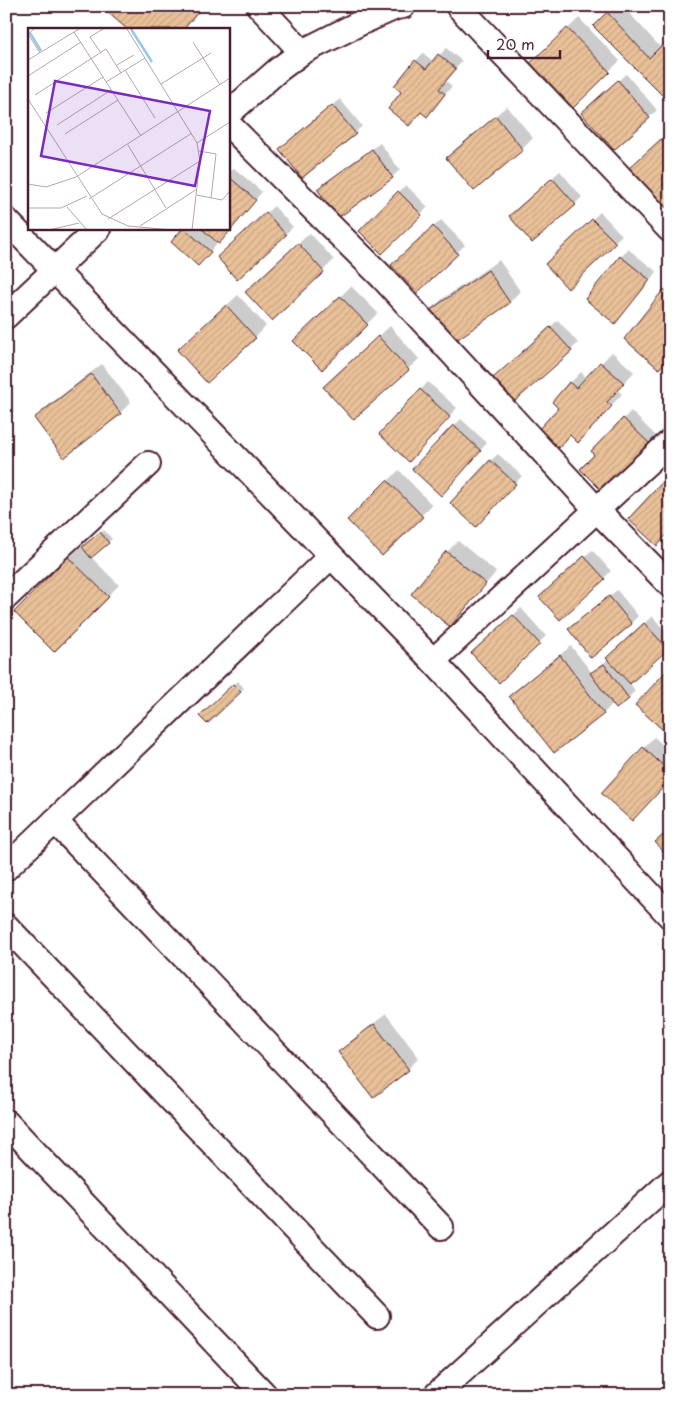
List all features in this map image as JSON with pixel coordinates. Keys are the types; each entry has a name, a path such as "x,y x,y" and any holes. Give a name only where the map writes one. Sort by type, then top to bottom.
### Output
{"street":[{"path":"259,6 302,52"},
{"path":"230,112 278,70 302,52 361,14 403,6"},
{"path":"458,6 670,230"},
{"path":"230,126 383,278 596,509 670,585"},
{"path":"6,220 434,661 670,916"},
{"path":"6,316 97,230"},
{"path":"434,661 670,442"},
{"path":"6,598 148,464"},
{"path":"6,868 331,556"},
{"path":"56,821 441,1227"},
{"path":"6,926 377,1316"},
{"path":"6,1122 265,1395"},
{"path":"436,1395 670,1182"}],"building":[{"path":"100,6 203,6 185,28 126,28"},
{"path":"607,12 649,58 670,37 670,97 666,99 593,26"},
{"path":"567,28 610,72 573,108 545,80 539,86 523,70"},
{"path":"438,54 456,69 439,89 445,94 427,117 421,112 409,126 388,109 401,92 394,86 415,60 426,69"},
{"path":"618,80 650,118 614,150 581,113"},
{"path":"332,105 356,134 302,178 279,149"},
{"path":"496,116 523,150 474,191 446,158"},
{"path":"661,139 670,148 670,203 664,208 628,169"},
{"path":"372,149 393,178 338,218 317,189"},
{"path":"230,178 256,200 219,244 203,230 230,230"},
{"path":"552,178 576,205 532,243 509,216"},
{"path":"398,191 422,215 382,254 359,231"},
{"path":"266,212 286,235 237,280 217,257"},
{"path":"592,219 616,243 568,289 545,264"},
{"path":"433,226 458,254 417,293 391,265"},
{"path":"181,230 186,230 211,252 198,266 171,242"},
{"path":"298,243 324,272 272,321 245,292"},
{"path":"620,256 650,280 615,324 585,299"},
{"path":"488,270 510,303 452,343 430,310"},
{"path":"664,289 670,294 670,356 659,369 624,339"},
{"path":"340,296 368,325 322,370 293,341"},
{"path":"226,305 256,338 207,383 177,350"},
{"path":"550,327 572,351 514,402 493,378"},
{"path":"378,336 409,370 353,420 323,387"},
{"path":"600,362 624,383 607,402 612,406 578,443 570,435 559,448 539,429 558,408 552,402 569,382 576,388"},
{"path":"91,374 121,414 64,458 34,418"},
{"path":"420,389 450,417 409,462 379,434"},
{"path":"623,418 652,446 620,480 615,475 601,490 580,469 594,455 591,451"},
{"path":"453,425 481,451 441,496 412,469"},
{"path":"490,460 516,484 476,527 450,503"},
{"path":"670,474 670,531 657,546 628,519"},
{"path":"387,480 423,517 382,556 347,520"},
{"path":"100,532 109,543 91,558 82,547"},
{"path":"446,551 486,584 450,627 411,594"},
{"path":"584,556 605,579 560,620 539,597"},
{"path":"68,557 109,597 54,652 14,612"},
{"path":"609,596 632,624 591,658 568,629"},
{"path":"513,615 540,644 499,683 471,653"},
{"path":"644,623 668,649 630,684 606,658"},
{"path":"560,655 604,714 554,753 509,696"},
{"path":"604,664 629,699 616,709 590,673"},
{"path":"670,667 670,722 663,730 635,705"},
{"path":"233,684 241,692 207,724 199,716"},
{"path":"643,747 670,772 670,780 632,821 601,793"},
{"path":"670,829 670,859 655,842"},
{"path":"374,1024 409,1070 373,1098 338,1052"}]}
